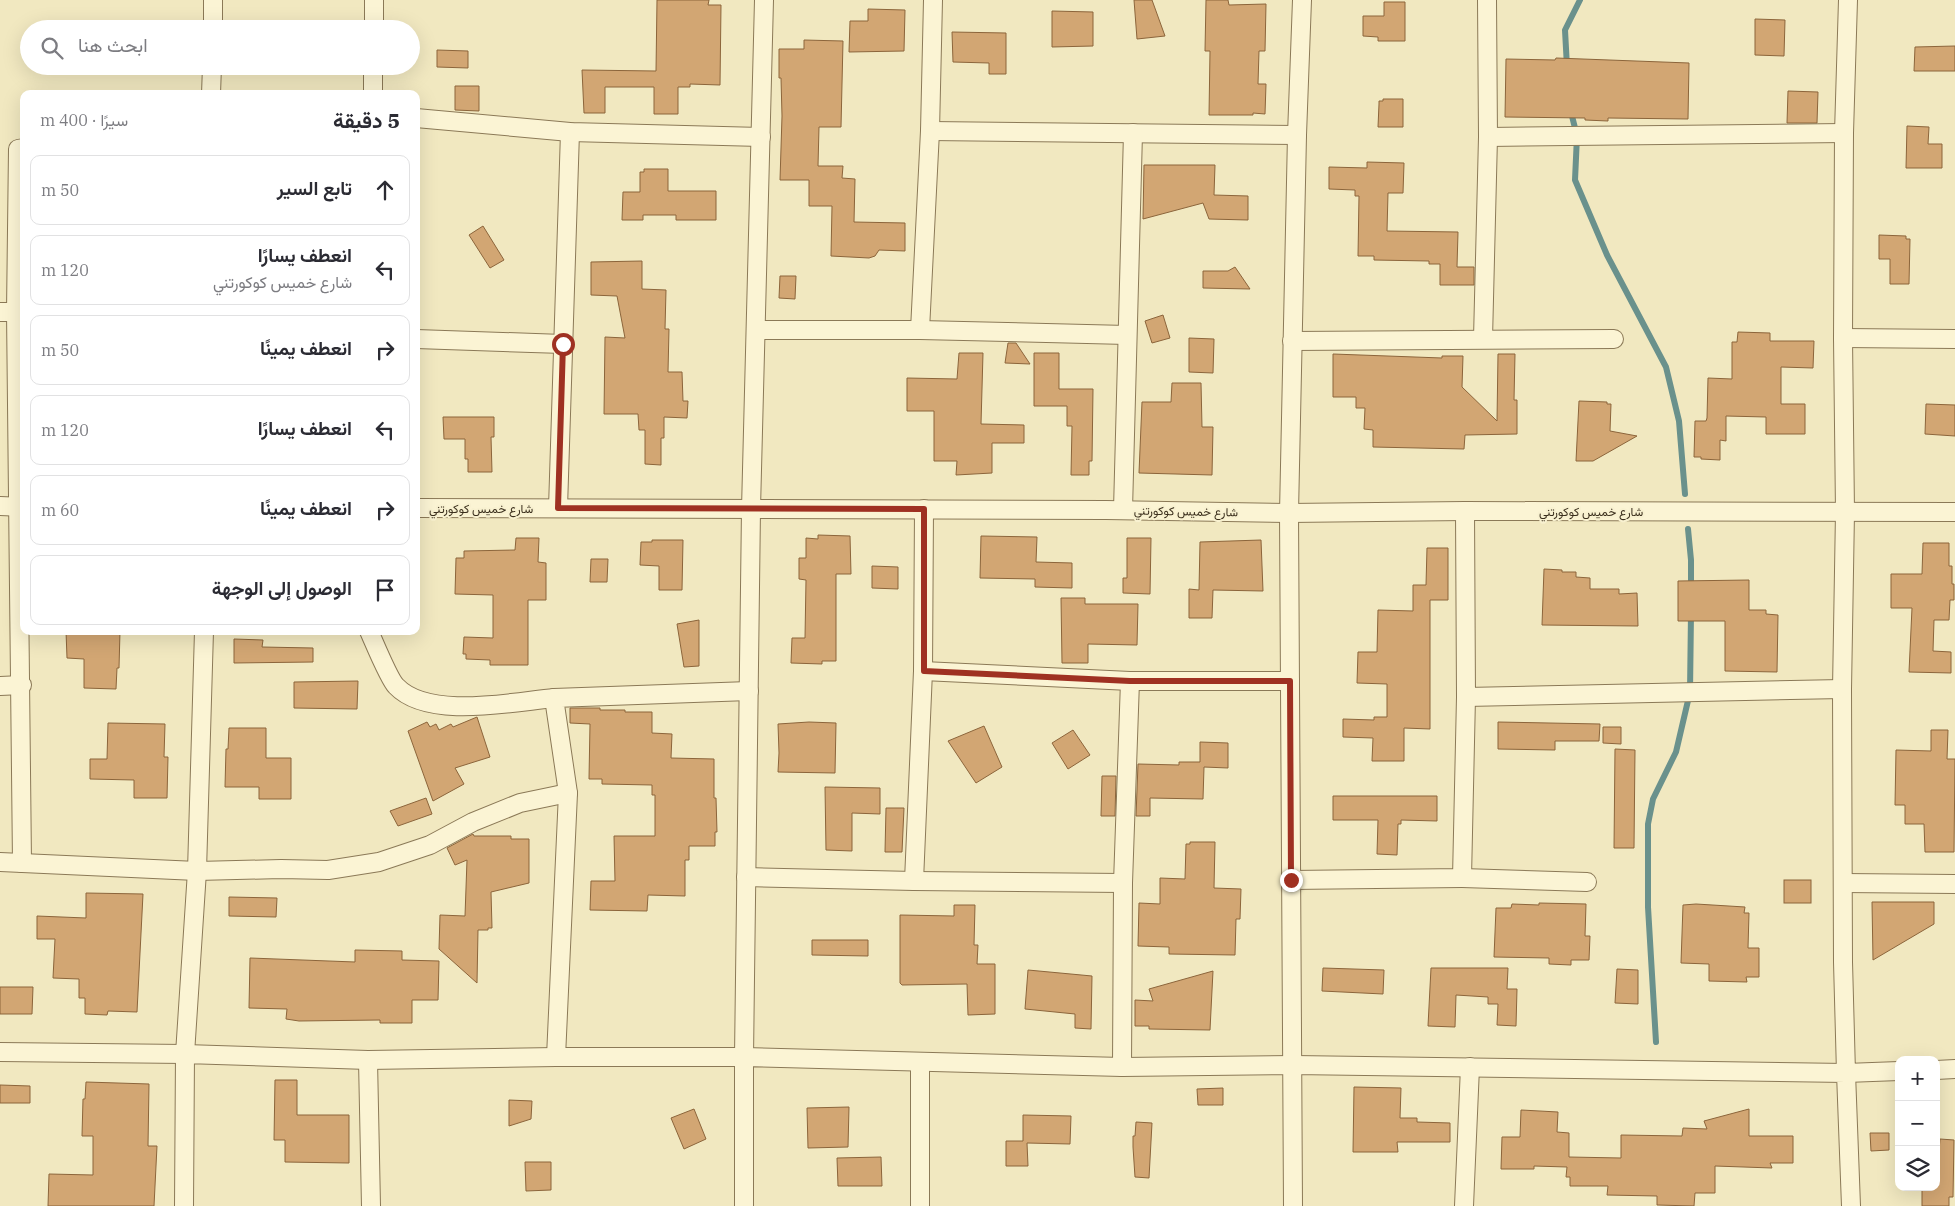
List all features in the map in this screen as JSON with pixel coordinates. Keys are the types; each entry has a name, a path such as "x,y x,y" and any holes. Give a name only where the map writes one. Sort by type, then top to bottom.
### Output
{"street":[{"path":"213,0 213,20"},
{"path":"374,0 374,20"},
{"path":"744,1206 751,509 764,0"},
{"path":"920,330 930,131 933,0"},
{"path":"1293,1206 1294,1065 1289,513 1297,134 1302,0"},
{"path":"1483,339 1488,137 1487,0"},
{"path":"1848,0 1844,133 1843,338 1845,512 1842,689 1843,962 1851,1206"},
{"path":"211,90 212,75"},
{"path":"373,75 373,90"},
{"path":"420,118 570,132 761,137"},
{"path":"930,131 1297,134"},
{"path":"558,508 570,132"},
{"path":"1123,510 1133,133"},
{"path":"1488,137 1844,133"},
{"path":"20,149 18,149 8,312 20,491"},
{"path":"756,330 920,330 1127,335"},
{"path":"1843,338 1955,339"},
{"path":"420,339 563,344"},
{"path":"1292,341 1614,339"},
{"path":"0,506 20,506"},
{"name":"شارع خميس كوكورتني","path":"420,508 1123,510 1289,513 1465,511 1955,512"},
{"path":"914,881 924,671 924,509"},
{"path":"1462,878 1466,697 1465,511"},
{"path":"22,635 22,863"},
{"path":"184,1206 185,1054 197,871 204,635"},
{"path":"371,635 394,685 405,694 418,700 442,706 554,698 749,691"},
{"path":"924,671 1130,681 1290,681"},
{"path":"1122,1066 1123,883 1130,681"},
{"path":"0,686 22,685"},
{"path":"1466,697 1842,689"},
{"path":"554,698 568,793 556,1057"},
{"path":"0,862 197,871 328,870 379,862 430,845 473,822 520,803 568,793"},
{"path":"746,877 1123,883"},
{"path":"1291,880 1462,878 1587,882"},
{"path":"1843,883 1955,884"},
{"path":"0,1052 185,1054 368,1060 556,1057 744,1058 1122,1066 1294,1065 1895,1071"},
{"path":"368,1060 371,1206"},
{"path":"920,1062 920,1206"},
{"path":"1464,1206 1470,1067"},
{"path":"1940,1070 1955,1069"}],"building":[{"path":"657,0 709,0 708,5 721,5 720,85 690,84 690,87 678,87 678,114 654,114 654,87 605,87 605,113 584,113 582,70 656,71"},
{"path":"1134,0 1152,0 1165,36 1137,39"},
{"path":"1206,0 1228,0 1229,5 1266,4 1265,51 1259,51 1258,84 1266,84 1265,114 1209,115 1210,51 1205,51"},
{"path":"1384,2 1405,2 1405,41 1378,41 1378,37 1363,36 1363,16 1384,16"},
{"path":"868,9 905,10 904,51 849,52 850,21 868,21"},
{"path":"1052,11 1093,12 1093,46 1052,47"},
{"path":"1755,19 1785,20 1784,56 1755,55"},
{"path":"952,32 1006,33 1006,74 989,74 989,63 953,62"},
{"path":"804,40 843,41 841,127 819,127 818,166 843,166 842,178 855,179 854,222 905,223 905,251 879,250 875,256 869,258 831,256 832,206 809,206 809,180 780,180 782,116 779,49 804,49"},
{"path":"1955,46 1955,71 1914,71 1915,47"},
{"path":"437,50 468,51 468,68 437,67"},
{"path":"1556,58 1689,63 1688,119 1608,118 1608,121 1585,120 1585,118 1505,117 1506,59 1555,60"},
{"path":"455,86 479,86 479,111 455,110"},
{"path":"1788,91 1818,92 1817,123 1787,123"},
{"path":"1383,99 1403,99 1403,127 1378,127 1379,101 1383,101"},
{"path":"1907,126 1929,127 1928,144 1942,144 1942,168 1906,168"},
{"path":"1367,162 1404,163 1403,193 1388,193 1387,231 1458,232 1457,267 1474,267 1474,285 1440,285 1440,264 1429,264 1429,261 1374,260 1374,256 1358,256 1359,196 1355,196 1355,190 1329,189 1329,167 1367,168"},
{"path":"1144,165 1215,165 1214,195 1248,196 1248,220 1209,219 1203,203 1143,219"},
{"path":"644,169 668,169 668,191 716,191 716,220 676,220 676,215 643,215 643,220 622,220 623,192 640,192 640,172 644,172"},
{"path":"483,226 504,260 490,268 469,235"},
{"path":"1879,235 1906,236 1906,239 1910,239 1909,284 1890,284 1890,259 1879,259"},
{"path":"642,261 642,289 666,290 665,329 669,329 668,372 682,372 683,401 688,401 687,418 664,417 664,438 661,438 661,465 645,464 645,430 639,430 638,414 604,414 605,337 625,338 617,296 591,295 591,262"},
{"path":"1235,267 1250,289 1203,288 1203,271 1228,271"},
{"path":"780,276 796,276 795,299 779,298"},
{"path":"1163,315 1170,338 1152,343 1145,321"},
{"path":"1738,332 1770,333 1770,341 1814,341 1813,368 1781,367 1781,404 1805,404 1805,434 1766,434 1766,417 1726,416 1726,441 1720,440 1720,460 1694,457 1695,421 1706,421 1707,418 1708,378 1732,379 1732,342 1737,342"},
{"path":"1189,338 1214,339 1213,373 1189,372"},
{"path":"1008,343 1016,343 1030,364 1005,363"},
{"path":"959,353 983,353 981,424 1024,425 1024,443 992,443 992,473 956,475 957,461 934,461 934,411 907,411 907,378 957,379"},
{"path":"1034,353 1059,353 1059,389 1093,389 1092,461 1089,461 1089,475 1071,475 1072,426 1067,426 1067,406 1034,406"},
{"path":"1333,354 1442,358 1442,356 1463,356 1462,387 1497,421 1498,354 1515,354 1514,400 1517,400 1517,434 1465,435 1464,449 1373,447 1373,430 1364,429 1365,408 1356,408 1356,397 1333,397"},
{"path":"1172,383 1201,383 1202,427 1213,427 1212,475 1139,473 1142,402 1171,402"},
{"path":"1579,401 1607,402 1607,404 1611,404 1610,431 1637,436 1593,461 1576,461"},
{"path":"1926,404 1955,405 1955,436 1925,434"},
{"path":"443,417 494,417 494,437 491,437 492,472 468,472 468,459 465,459 465,439 444,439"},
{"path":"818,535 850,536 851,574 836,574 836,661 822,661 822,664 791,663 792,638 805,638 806,580 799,579 799,558 806,558 806,538 818,539"},
{"path":"981,536 1037,537 1036,562 1072,563 1072,588 1035,587 1035,579 980,578"},
{"path":"516,538 539,538 538,562 546,563 546,600 528,600 528,665 490,665 490,660 466,659 466,654 463,654 464,637 493,638 493,595 455,594 456,558 464,558 464,551 515,550"},
{"path":"1127,538 1151,538 1150,594 1123,593 1123,578 1127,578"},
{"path":"652,540 683,540 682,590 659,590 659,566 640,565 641,542 652,542"},
{"path":"1261,540 1263,591 1213,590 1212,618 1189,618 1189,589 1199,590 1200,542"},
{"path":"1923,543 1949,543 1949,566 1952,566 1954,600 1950,600 1949,620 1934,620 1933,651 1951,652 1951,673 1909,672 1912,608 1891,608 1891,574 1922,574"},
{"path":"1427,548 1448,548 1448,600 1430,600 1430,729 1404,728 1404,761 1372,761 1373,738 1343,737 1343,719 1374,720 1374,717 1387,717 1387,684 1357,683 1358,652 1377,652 1378,610 1413,611 1413,585 1426,585"},
{"path":"591,559 608,559 607,582 590,582"},
{"path":"872,566 898,567 898,589 872,588"},
{"path":"1544,569 1576,572 1576,577 1590,578 1590,589 1619,589 1619,594 1637,593 1638,626 1542,625"},
{"path":"1749,580 1749,610 1766,610 1766,614 1778,615 1777,672 1725,671 1725,621 1678,621 1678,581"},
{"path":"1061,598 1085,598 1085,604 1138,604 1137,645 1088,644 1088,663 1062,663"},
{"path":"699,620 699,666 684,667 677,624"},
{"path":"66,635 120,635 116,689 84,688 84,659 67,658"},
{"path":"234,639 263,640 262,647 313,648 313,662 234,663"},
{"path":"358,681 357,709 294,708 294,682"},
{"path":"570,708 652,712 652,733 672,734 671,758 714,759 714,798 716,798 717,832 715,832 715,846 689,846 689,860 685,860 685,896 648,895 647,911 590,910 591,881 615,881 614,836 655,836 655,795 652,795 652,785 602,784 602,779 589,779 590,724 570,723"},
{"path":"477,717 490,757 455,768 464,784 433,801 408,731 427,722 430,727 436,724 439,730 451,724 453,727"},
{"path":"1498,722 1600,724 1599,741 1555,741 1555,750 1498,749"},
{"path":"108,723 165,724 164,757 168,757 167,798 134,798 134,780 90,779 90,759 107,759"},
{"path":"836,723 835,773 778,772 778,724"},
{"path":"984,726 1002,767 976,783 948,741"},
{"path":"1603,727 1621,727 1621,744 1603,743"},
{"path":"229,728 266,728 266,758 291,758 291,799 259,799 259,787 225,787 226,749 228,749"},
{"path":"1073,730 1090,755 1068,769 1052,743"},
{"path":"1931,730 1948,730 1947,759 1955,759 1954,852 1925,852 1924,824 1905,824 1905,805 1895,805 1896,750 1931,751"},
{"path":"1200,742 1228,743 1228,768 1204,767 1203,799 1150,798 1150,816 1136,816 1138,764 1179,765 1179,762 1200,762"},
{"path":"1615,749 1635,750 1634,848 1614,848"},
{"path":"1102,776 1116,776 1115,816 1101,816"},
{"path":"825,787 880,788 880,814 852,813 852,851 826,850"},
{"path":"1333,796 1437,796 1437,821 1401,820 1401,824 1398,824 1397,855 1377,854 1378,820 1333,820"},
{"path":"426,798 432,814 398,826 390,811"},
{"path":"886,808 904,808 902,852 885,852"},
{"path":"473,834 474,836 511,836 511,839 529,839 529,883 491,892 492,928 478,930 477,983 439,949 440,915 465,916 467,860 455,865 447,848"},
{"path":"1190,842 1215,842 1214,888 1241,889 1240,919 1236,919 1235,955 1169,954 1169,947 1138,946 1139,903 1160,904 1160,878 1185,879 1186,844 1190,844"},
{"path":"1784,880 1811,880 1811,903 1784,903"},
{"path":"86,893 143,894 137,1012 108,1011 107,1015 85,1014 85,998 79,998 79,979 53,978 55,939 37,939 37,916 86,918"},
{"path":"229,897 277,898 276,917 229,916"},
{"path":"1872,902 1934,902 1934,924 1873,960"},
{"path":"1539,903 1586,904 1585,936 1590,936 1589,960 1571,960 1571,965 1549,964 1549,958 1494,957 1496,908 1511,908 1512,904 1539,905"},
{"path":"954,905 975,905 974,945 978,945 977,964 995,964 995,1014 968,1015 967,984 902,985 900,983 900,915 954,916"},
{"path":"1683,905 1745,907 1744,913 1749,913 1748,948 1759,948 1759,977 1746,977 1747,982 1709,981 1709,964 1681,963"},
{"path":"812,940 868,940 868,956 812,955"},
{"path":"355,950 402,951 402,960 439,961 438,1000 412,1000 412,1023 380,1023 380,1020 299,1021 286,1019 287,1009 249,1008 250,958 355,962"},
{"path":"1323,968 1384,970 1383,994 1322,991"},
{"path":"1431,968 1508,968 1507,989 1517,989 1516,1026 1497,1025 1498,1004 1488,1004 1488,997 1456,995 1455,1027 1428,1026"},
{"path":"1617,969 1638,970 1638,1004 1615,1003"},
{"path":"1028,970 1092,976 1091,1029 1075,1028 1075,1014 1025,1009"},
{"path":"1213,971 1210,1030 1149,1029 1149,1026 1135,1026 1135,1000 1153,1001 1149,989"},
{"path":"0,987 33,987 32,1014 0,1014"},
{"path":"275,1080 297,1080 297,1115 349,1115 349,1163 285,1162 285,1140 274,1140"},
{"path":"86,1082 149,1084 148,1146 157,1146 154,1206 48,1206 49,1174 93,1175 93,1136 82,1136 83,1099 85,1099"},
{"path":"0,1085 30,1086 30,1103 0,1103"},
{"path":"1354,1087 1401,1088 1400,1118 1417,1118 1417,1122 1450,1123 1450,1142 1397,1142 1398,1152 1353,1152"},
{"path":"1223,1088 1223,1105 1198,1105 1197,1089"},
{"path":"509,1100 532,1101 531,1119 509,1126"},
{"path":"849,1107 848,1147 808,1148 807,1108"},
{"path":"694,1109 706,1139 684,1149 671,1118"},
{"path":"1749,1109 1749,1136 1793,1136 1793,1163 1770,1163 1772,1168 1715,1166 1715,1193 1695,1193 1694,1206 1657,1205 1657,1196 1607,1195 1608,1186 1570,1186 1570,1177 1566,1177 1567,1167 1534,1166 1534,1169 1501,1169 1502,1137 1520,1137 1521,1110 1558,1112 1557,1132 1569,1133 1569,1157 1621,1158 1621,1135 1682,1136 1683,1128 1707,1129 1704,1121"},
{"path":"1023,1115 1071,1116 1070,1144 1027,1143 1028,1166 1006,1166 1006,1141 1023,1141"},
{"path":"1136,1122 1152,1123 1149,1178 1135,1177 1133,1136 1135,1136"},
{"path":"1870,1133 1889,1133 1889,1150 1871,1151"},
{"path":"1940,1139 1954,1140 1953,1197 1949,1197 1949,1206 1922,1206 1922,1191 1940,1191"},
{"path":"881,1157 882,1186 838,1186 837,1158"},
{"path":"525,1162 551,1162 551,1190 526,1191"}],"waterway":[{"path":"1567,67 1565,30 1580,0"},
{"path":"1571,112 1577,136 1575,180 1607,255 1666,367 1679,421 1685,494"},
{"path":"1688,529 1691,588"},
{"path":"1656,1042 1648,907 1648,824 1653,799 1676,752 1690,692 1691,613"}],"route":[{"path":"563,344 558,508 924,509 924,671 1130,681 1290,681 1291,880"}]}
